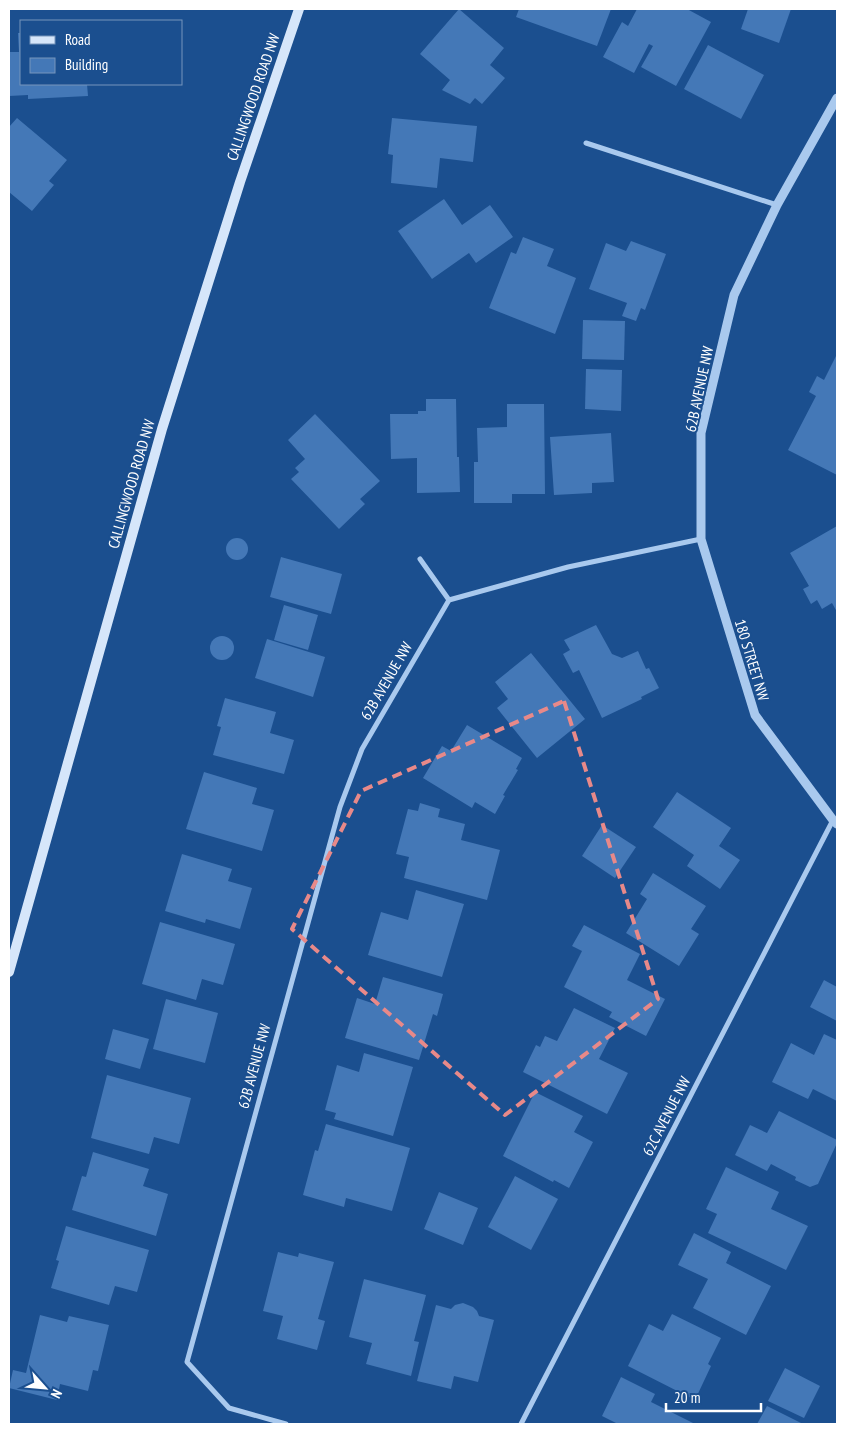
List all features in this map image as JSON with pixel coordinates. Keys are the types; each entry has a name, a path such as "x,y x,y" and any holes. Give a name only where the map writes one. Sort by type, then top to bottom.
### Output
{"main road":[{"name":"CALLINGWOOD ROAD NW","path":"9,972 162,429 240,182 299,9"}],"street":[{"name":"62B AVENUE NW","path":"701,540 701,433 734,295 777,205 837,98"},
{"path":"586,143 777,205"},
{"path":"420,559 449,600 568,567 701,540"},
{"name":"180 STREET NW","path":"701,540 755,715 835,822"},
{"name":"62B AVENUE NW","path":"286,1424 229,1408 187,1362 340,807 362,749 449,600"},
{"name":"62C AVENUE NW","path":"521,1424 835,822"}],"highlighted area":[{"path":"564,701 658,999 505,1115 292,929 361,791"}],"building":[{"path":"459,9 504,48 490,65 505,78 482,104 475,98 470,104 442,90 450,80 420,54"},
{"path":"519,9 611,9 597,46 516,17"},
{"path":"637,9 687,9 711,22 676,86 641,67 653,46 649,44 634,73 603,57 622,22 628,26"},
{"path":"748,9 791,9 779,43 741,29"},
{"path":"18,33 20,33 20,85 87,85 88,96 28,99 28,95 9,96 9,52 19,52"},
{"path":"708,45 764,75 741,119 684,89"},
{"path":"17,118 67,160 49,181 54,185 32,211 9,192 9,127"},
{"path":"392,118 477,126 473,162 440,158 437,188 391,183 393,155 388,154"},
{"path":"444,199 462,225 490,205 513,237 476,263 469,253 432,279 398,231"},
{"path":"523,237 554,249 547,266 576,278 555,334 489,308 511,252 516,254"},
{"path":"631,241 666,254 645,310 641,308 636,321 622,316 627,303 589,289 606,243 626,251"},
{"path":"583,320 625,321 624,360 582,359"},
{"path":"837,354 837,475 788,450 816,396 809,392 817,376 824,380"},
{"path":"586,369 622,370 621,411 585,409"},
{"path":"426,399 456,399 460,492 417,493 417,458 391,459 390,414 418,414 418,411 426,411"},
{"path":"507,404 544,404 545,494 512,494 512,503 474,503 474,462 478,462 477,428 507,427"},
{"path":"315,414 380,481 360,499 365,504 339,529 291,479 299,472 295,468 305,459 288,440"},
{"path":"611,433 614,482 592,483 592,493 554,495 550,437"},
{"path":"837,526 837,612 832,603 822,609 817,600 811,604 803,589 809,586 790,553"},
{"path":"233,538 241,538 248,545 248,553 241,560 233,560 226,553 226,545"},
{"path":"281,557 342,574 331,614 270,597"},
{"path":"284,605 318,615 308,650 274,640"},
{"path":"596,625 612,654 622,658 638,651 646,669 649,668 659,688 641,697 642,699 602,718 579,670 573,673 563,654 570,650 564,640"},
{"path":"222,636 231,639 234,648 231,657 222,660 213,657 210,648 213,639"},
{"path":"267,639 325,657 313,697 255,678"},
{"path":"531,653 585,719 537,758 497,708 508,699 495,682"},
{"path":"225,698 276,712 270,733 294,740 284,774 213,755 221,727 217,726"},
{"path":"467,725 522,758 516,769 518,770 503,795 505,796 495,814 475,802 472,808 423,778 442,746 451,751"},
{"path":"204,772 257,788 252,804 274,810 262,851 186,829"},
{"path":"677,792 731,828 719,846 740,860 720,889 687,866 694,855 653,827"},
{"path":"420,803 440,809 438,817 465,824 461,840 500,850 487,900 404,878 409,857 396,854 408,809 418,811"},
{"path":"602,825 636,847 615,878 582,856"},
{"path":"182,854 232,869 228,881 252,888 240,929 206,919 205,923 165,911"},
{"path":"653,873 706,906 691,929 699,934 679,966 626,933 647,899 640,894"},
{"path":"416,890 464,904 442,977 368,955 381,912 408,920"},
{"path":"160,922 235,944 223,985 202,979 196,1000 142,984"},
{"path":"584,925 640,954 627,980 665,999 646,1036 609,1017 612,1012 564,987 582,951 572,946"},
{"path":"383,977 443,994 437,1016 433,1014 419,1060 345,1038 357,998 375,1004"},
{"path":"824,980 837,987 837,1021 810,1007"},
{"path":"166,999 218,1013 205,1063 153,1049"},
{"path":"574,1008 615,1028 599,1059 628,1073 607,1114 523,1072 536,1045 540,1047 545,1036 557,1041"},
{"path":"113,1029 149,1039 140,1069 105,1059"},
{"path":"824,1034 837,1040 837,1101 813,1089 808,1099 772,1082 791,1043 814,1055"},
{"path":"364,1053 413,1067 393,1136 334,1119 336,1113 325,1110 337,1065 359,1072"},
{"path":"107,1075 191,1098 179,1144 154,1137 149,1154 91,1138"},
{"path":"535,1092 583,1116 574,1132 593,1142 569,1188 554,1180 553,1182 503,1156"},
{"path":"779,1111 837,1140 818,1184 810,1187 795,1180 796,1177 771,1164 767,1171 735,1155 750,1125 767,1133"},
{"path":"326,1124 410,1148 392,1211 346,1198 344,1207 303,1195 315,1150 318,1151"},
{"path":"93,1152 149,1169 143,1186 168,1194 156,1236 72,1210 82,1176 86,1177"},
{"path":"726,1167 779,1192 771,1209 808,1226 786,1270 708,1233 717,1214 706,1209"},
{"path":"515,1176 558,1199 531,1250 488,1227"},
{"path":"439,1192 478,1208 463,1245 424,1229"},
{"path":"66,1226 149,1250 137,1292 115,1286 109,1305 51,1288 59,1261 56,1260"},
{"path":"694,1233 731,1252 726,1263 771,1286 746,1335 693,1308 708,1279 678,1265"},
{"path":"278,1252 298,1257 299,1253 334,1262 318,1319 325,1321 317,1350 277,1339 283,1316 263,1311"},
{"path":"364,1279 426,1295 414,1341 419,1342 411,1376 366,1364 372,1343 349,1337"},
{"path":"463,1303 473,1307 479,1316 494,1320 478,1382 454,1376 451,1389 417,1381 436,1305 451,1309 455,1305"},
{"path":"672,1314 721,1338 708,1364 711,1366 695,1400 628,1366 649,1324 663,1331"},
{"path":"40,1315 67,1322 69,1316 109,1325 98,1371 93,1370 88,1391 60,1384 57,1400 9,1388 13,1370 26,1373"},
{"path":"785,1368 820,1386 804,1418 768,1401"},
{"path":"621,1377 655,1394 651,1402 695,1424 618,1424 602,1416"},
{"path":"767,1406 803,1424 757,1424"}]}
